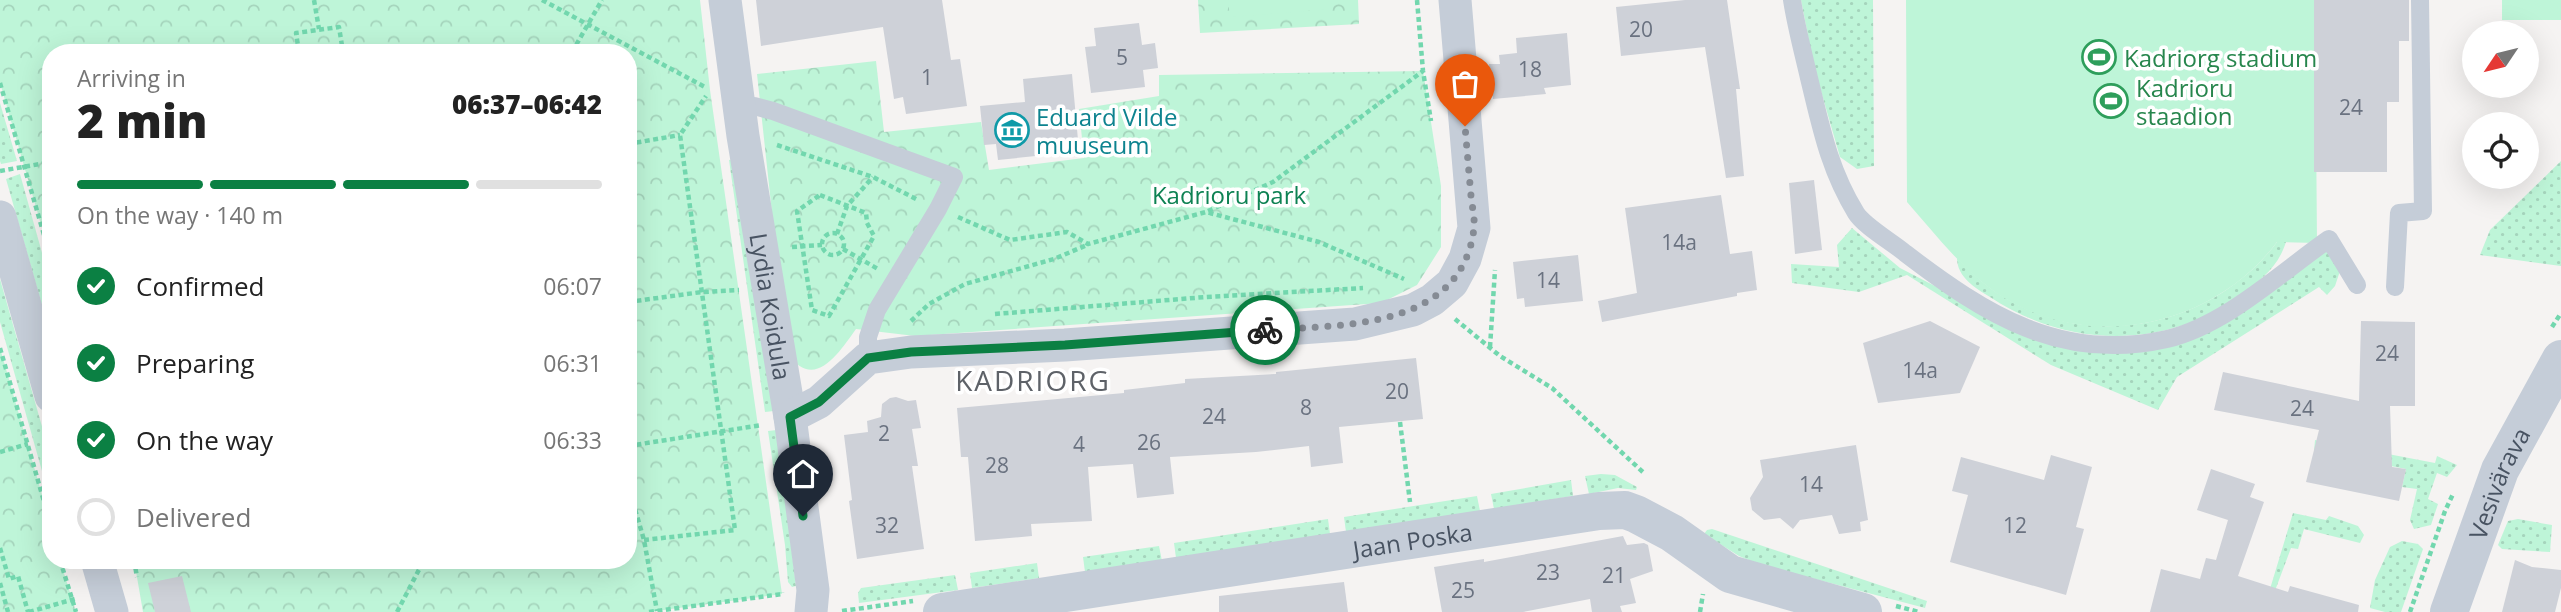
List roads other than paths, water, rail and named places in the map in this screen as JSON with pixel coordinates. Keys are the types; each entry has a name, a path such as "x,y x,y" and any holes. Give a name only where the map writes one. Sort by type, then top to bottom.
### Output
{"street":[{"name":"Lydia Koidula","path":"725,0 731,115 775,421 813,590 811,612"},
{"path":"775,421 819,402 868,358 911,352 1065,345 1355,324 1413,310 1432,299 1452,283 1465,259 1474,228 1455,0"},
{"path":"0,217 42,364"},
{"name":"Vesivärava","path":"2449,612 2500,470 2561,359"},
{"name":"Jaan Poska","path":"942,612 1599,510 1625,510 1636,513 1672,533 1730,574 1863,612"}],"lane":[{"path":"1792,0 1828,157 1857,216 1950,287 2000,318 2028,330 2082,344 2115,345 2167,339 2205,325 2244,302 2329,239 2357,285"},
{"path":"2395,287 2399,213 2423,211 2420,0"},
{"path":"731,115 754,106 773,111 954,177 938,209 877,310 868,337 868,358"}],"place":[{"name":"Kadriorg stadium","path":"2099,57"},
{"name":"Kadrioru staadion","path":"2111,101"},
{"name":"Eduard Vilde muuseum","path":"1012,130"}],"district":[{"name":"KADRIORG","path":"1033,380"}],"park label":[{"name":"Kadrioru park","path":"1229,194"}]}
